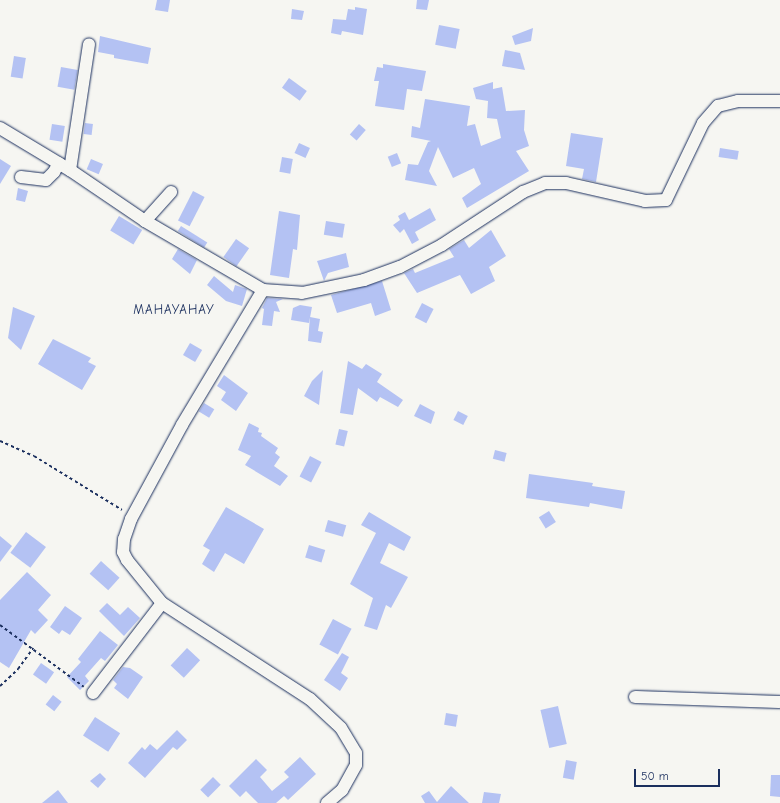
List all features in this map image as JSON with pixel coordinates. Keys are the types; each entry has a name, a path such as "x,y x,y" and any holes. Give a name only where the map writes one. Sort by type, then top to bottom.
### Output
{"street":[{"path":"70,170 89,44"},
{"path":"0,128 70,170 145,221 263,290 302,293 364,280 400,267 442,245 523,192 545,183 566,183 645,201 666,200 703,123 718,106 738,101 780,101"},
{"path":"21,177 46,180 59,163"},
{"path":"145,221 171,192"},
{"path":"263,290 182,425 131,518 124,539 123,552 127,560 162,603 310,699 341,728 356,753 356,765 342,790 327,803"},
{"path":"93,693 162,603"},
{"path":"635,698 780,702"}],"path":[{"path":"0,441 34,456 126,512 131,518"},
{"path":"0,625 93,693"},
{"path":"0,686 18,669 33,648"}],"building":[{"path":"157,0 170,0 168,12 155,10"},
{"path":"417,0 429,0 427,10 416,9"},
{"path":"355,7 367,9 363,35 342,31 341,35 331,33 333,19 346,20 348,9 355,10"},
{"path":"292,9 304,11 302,20 291,19"},
{"path":"439,25 460,29 456,49 435,45"},
{"path":"533,28 531,41 515,45 512,36"},
{"path":"100,36 151,48 148,64 114,58 114,55 98,52"},
{"path":"505,50 520,53 525,70 502,66"},
{"path":"14,56 26,58 23,79 11,77"},
{"path":"383,64 426,71 422,91 407,89 404,110 375,106 379,81 374,81 377,67 383,68"},
{"path":"61,67 78,70 74,90 58,87"},
{"path":"289,78 307,91 300,101 282,88"},
{"path":"493,82 493,89 502,87 506,111 525,110 524,130 529,146 516,151 529,171 467,208 462,198 481,184 474,168 453,178 438,147 429,171 437,186 405,180 408,164 418,165 428,142 431,141 411,137 412,126 420,128 425,99 470,106 467,126 475,124 481,146 501,138 497,119 487,118 488,101 476,99 473,88"},
{"path":"85,123 93,124 92,135 84,134"},
{"path":"52,124 65,126 62,142 49,140"},
{"path":"359,124 366,130 357,140 350,135"},
{"path":"571,133 603,138 596,182 582,179 584,169 566,166"},
{"path":"299,143 310,148 305,158 295,153"},
{"path":"720,148 739,151 737,160 719,157"},
{"path":"397,153 401,163 392,167 388,157"},
{"path":"282,157 293,159 290,174 279,172"},
{"path":"0,159 11,166 0,184"},
{"path":"91,159 103,164 99,174 87,169"},
{"path":"18,188 28,191 25,202 16,200"},
{"path":"193,191 205,197 190,226 178,220"},
{"path":"430,208 436,220 415,232 419,240 412,244 404,229 400,233 393,225 400,220 398,216 405,212 409,220"},
{"path":"279,211 300,215 297,250 293,249 289,278 270,275"},
{"path":"119,216 142,230 133,244 110,231"},
{"path":"326,221 345,224 343,238 324,235"},
{"path":"181,226 207,242 204,248 178,231"},
{"path":"491,230 506,256 489,267 495,281 471,294 460,275 417,293 404,273 413,269 415,273 454,257 449,249 464,240 469,248"},
{"path":"236,239 249,248 236,266 223,257"},
{"path":"178,249 197,260 190,274 172,259"},
{"path":"346,253 349,267 328,273 324,281 317,261"},
{"path":"214,276 233,292 235,285 247,289 242,306 226,301 207,285"},
{"path":"382,281 391,310 375,316 371,303 337,313 331,295"},
{"path":"267,298 283,299 276,302 280,312 274,311 272,326 262,325 264,309 262,308"},
{"path":"422,303 434,309 426,323 415,317"},
{"path":"300,305 312,307 309,323 291,320 293,308"},
{"path":"13,307 35,316 21,350 8,338"},
{"path":"310,317 320,319 318,331 323,332 321,343 308,341"},
{"path":"53,339 91,358 88,362 96,366 82,390 38,364"},
{"path":"190,343 202,350 195,362 183,355"},
{"path":"348,361 362,369 366,364 382,374 377,382 403,400 398,407 380,397 377,402 358,388 353,415 340,413"},
{"path":"323,370 319,405 304,396 312,381"},
{"path":"224,375 248,393 236,411 221,400 226,392 217,386"},
{"path":"204,403 214,409 209,418 199,412"},
{"path":"420,404 435,412 431,424 414,416"},
{"path":"458,411 468,416 463,425 453,420"},
{"path":"249,423 259,428 258,432 262,433 261,436 278,448 275,453 280,457 274,466 288,476 280,486 245,465 251,456 238,450"},
{"path":"339,429 348,431 344,447 335,445"},
{"path":"495,450 507,453 504,462 493,459"},
{"path":"310,456 322,462 311,482 300,476"},
{"path":"529,474 593,483 592,486 625,491 622,509 590,503 589,507 526,498"},
{"path":"226,507 264,529 244,564 225,553 214,572 202,564 210,550 203,546"},
{"path":"549,511 556,522 546,528 539,517"},
{"path":"369,512 411,537 404,551 389,543 380,563 408,577 391,608 386,605 377,630 364,626 373,598 350,584 376,533 361,525"},
{"path":"328,520 346,525 343,537 325,532"},
{"path":"26,532 46,547 30,568 10,553"},
{"path":"0,536 12,546 0,562"},
{"path":"309,545 325,550 321,562 305,557"},
{"path":"101,561 120,578 108,590 90,574"},
{"path":"27,572 51,595 38,610 48,620 35,634 31,630 9,668 0,662 0,600"},
{"path":"107,603 120,615 128,607 140,618 124,636 99,611"},
{"path":"65,606 82,618 70,635 62,630 59,634 50,627"},
{"path":"333,619 352,629 338,654 319,645"},
{"path":"100,631 118,645 105,661 101,658 85,676 89,681 80,690 67,677 81,662 78,659"},
{"path":"187,648 200,660 184,678 171,666"},
{"path":"342,653 349,657 341,673 348,678 340,691 324,680"},
{"path":"41,663 54,672 46,684 33,674"},
{"path":"123,667 130,668 143,677 128,699 114,688 117,684 113,680"},
{"path":"53,695 62,702 54,711 46,704"},
{"path":"558,706 567,744 549,748 540,710"},
{"path":"446,713 458,715 456,727 444,725"},
{"path":"95,717 120,733 108,752 83,735"},
{"path":"177,730 187,740 177,750 173,747 145,778 128,763 142,747 145,750 150,744 157,750"},
{"path":"300,757 316,774 288,800 284,796 276,803 258,803 246,791 240,797 229,786 256,759 267,770 260,777 272,791 289,777 284,772"},
{"path":"566,760 577,762 574,780 563,778"},
{"path":"100,773 106,779 98,788 90,781"},
{"path":"771,775 780,775 780,797 770,796"},
{"path":"213,777 221,785 208,798 200,790"},
{"path":"451,786 469,803 425,803 421,796 429,791 437,802"},
{"path":"58,790 68,803 42,803"},
{"path":"484,792 501,794 499,803 482,803"}],"district":[{"name":"MAHAYAHAY","path":"174,310"}]}
